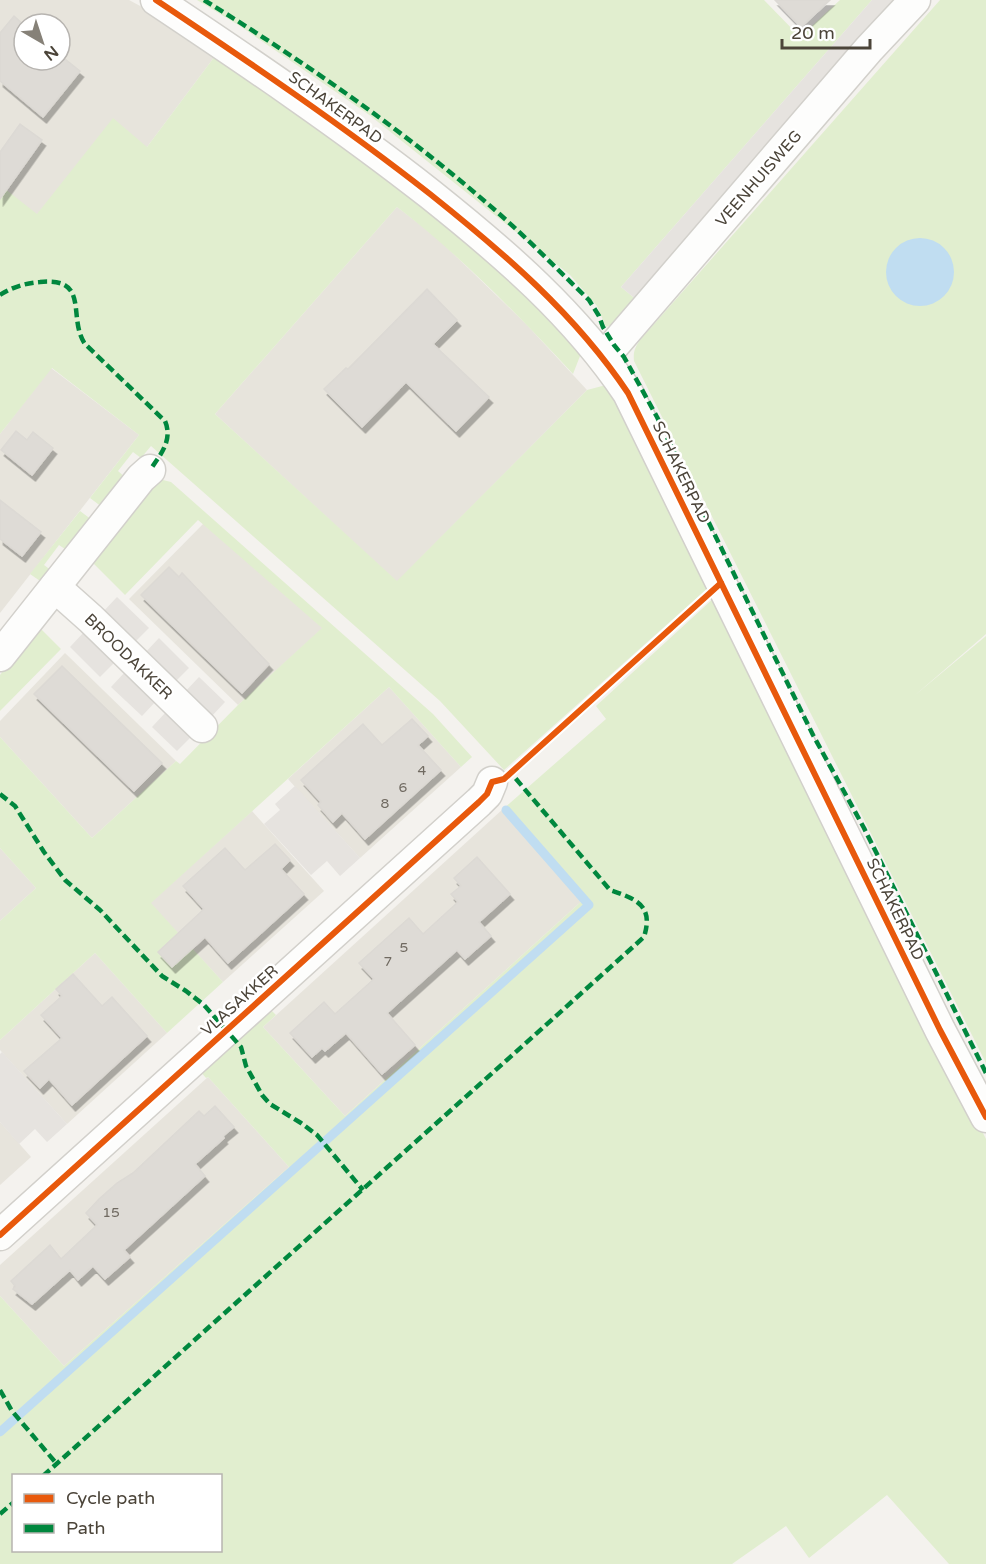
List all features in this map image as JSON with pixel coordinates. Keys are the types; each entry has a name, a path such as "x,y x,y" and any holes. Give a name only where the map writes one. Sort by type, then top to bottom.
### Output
{"street":[{"name":"SCHAKERPAD","path":"156,0 270,76 362,142 473,228 513,262 604,357 628,393 940,1030 986,1117"},
{"name":"VEENHUISWEG","path":"604,357 869,49 915,0"},
{"path":"0,656 141,478 150,470"},
{"name":"BROODAKKER","path":"55,587 202,727"},
{"name":"VLASAKKER","path":"0,1235 479,802 487,794 492,782"}],"shaded area":[{"path":"0,0 129,0 157,15 215,56 147,147 0,272"},
{"path":"872,0 902,0 638,301 621,287"},
{"path":"397,207 435,236 526,324 587,390 397,582 215,414"},
{"path":"51,368 139,435 0,613 0,434"},
{"path":"204,523 323,628 238,705 129,599"},
{"path":"117,597 149,628 133,644 102,613"},
{"path":"85,631 116,661 100,677 70,647"},
{"path":"159,638 189,668 174,683 144,654"},
{"path":"65,653 176,761 92,838 0,737 0,721"},
{"path":"126,671 157,700 142,716 111,687"},
{"path":"199,677 225,702 210,718 184,693"},
{"path":"389,687 461,767 360,858 288,779"},
{"path":"167,711 193,735 177,751 152,727"},
{"path":"295,786 360,858 340,876 327,861 311,875 264,824 280,810 275,804"},
{"path":"503,809 584,899 345,1116 263,1027"},
{"path":"252,811 324,891 223,982 150,903"},
{"path":"0,848 36,888 0,921"},
{"path":"95,953 167,1033 67,1124 0,1050 0,1040"},
{"path":"2,1052 67,1124 47,1142 35,1129 19,1144 0,1122 0,1054"},
{"path":"208,1077 289,1167 64,1366 0,1296 0,1265"},
{"path":"0,1122 31,1157 0,1185"}],"green space":[{"path":"197,0 764,0 800,37 840,0 872,0 621,287 638,301 615,323 606,327 597,306 570,275 368,114 240,26"},
{"path":"940,0 986,0 986,634 914,696 986,636 986,1063 634,361 635,350 640,340"},
{"path":"215,56 405,192 512,276 582,351 573,374 444,245 397,207 215,414 397,581 587,390 606,385 710,586 504,770 440,701 151,446 141,458 133,452 118,471 126,478 102,507 90,498 139,435 52,368 0,434 0,185 37,214 113,118 147,147"},
{"path":"159,479 171,482 433,714 472,757 461,767 389,687 151,903 223,982 167,1033 95,953 0,1040 0,921 36,888 0,848 0,737 92,838 176,761 180,764 238,705 322,628 198,520 125,595 90,560"},
{"path":"80,511 92,520 68,551 59,545 44,565 52,571 43,583 30,574"},
{"path":"715,597 986,1139 986,1564 949,1564 887,1495 809,1558 786,1526 732,1564 0,1564 0,1296 64,1366 289,1167 208,1077 206,1078 199,1070 268,1007 276,1015 263,1027 345,1116 584,899 503,809 606,719 596,706"},
{"path":"38,626 61,649 0,711 0,675"}],"water":[{"path":"913,238 927,238 939,243 949,253 954,272 949,291 939,301 927,306 913,306 901,301 891,291 886,279 886,265 891,253 901,243"}],"building":[{"path":"775,0 830,0 801,27"},
{"path":"12,18 12,72 72,72 72,65 80,71 43,117 0,81 0,33"},
{"path":"20,124 42,140 0,199 0,152"},
{"path":"427,289 457,320 433,344 489,397 456,431 406,382 362,427 324,389 346,368 348,369"},
{"path":"16,431 27,440 33,432 53,448 32,475 1,450"},
{"path":"0,500 41,532 22,556 0,539"},
{"path":"169,567 179,577 182,573 269,664 242,693 141,595"},
{"path":"62,666 162,763 134,791 34,694"},
{"path":"412,719 428,736 418,745 441,770 365,839 342,813 333,822 318,805 321,802 301,780 363,724 382,745"},
{"path":"275,844 290,860 281,869 304,894 228,963 205,937 172,967 158,952 204,909 183,886 225,848 245,870"},
{"path":"477,857 510,894 479,922 491,936 465,959 457,950 387,1013 415,1045 382,1074 346,1033 325,1051 322,1048 312,1057 290,1033 324,1002 335,1014 374,979 359,963 409,918 423,934 458,902 451,894 461,886 454,878"},
{"path":"73,974 102,1006 112,997 147,1036 72,1105 49,1079 40,1088 24,1071 62,1038 41,1015 62,996 56,989"},
{"path":"215,1106 234,1127 195,1164 205,1176 124,1250 130,1257 105,1279 93,1266 78,1280 70,1270 32,1304 13,1289 15,1286 11,1281 50,1245 61,1259 97,1225 86,1213 99,1199 133,1173 199,1111 204,1116"}],"waterway":[{"path":"0,1432 589,905 506,810"}],"marked path":[{"path":"204,0 280,48 427,154 508,222 589,300 657,417 813,735 864,828 986,1073"},
{"path":"0,295 30,283 56,282 66,286 75,301 80,334 85,344 165,421 167,441 150,470"},
{"path":"45,1474 644,937 647,917 640,905 635,900 610,890 511,773"},
{"path":"0,794 15,806 65,880 100,910 162,976 204,1005 241,1047 246,1066 262,1095 270,1104 317,1135 363,1190"},
{"path":"0,1390 12,1411 56,1463"},
{"path":"0,1514 12,1504"}],"cycle path":[{"path":"156,0 329,119 458,216 537,286 562,311 607,364 628,393 940,1030 986,1117"},
{"path":"0,1235 479,802 487,794 492,782 504,779 721,583"}]}
